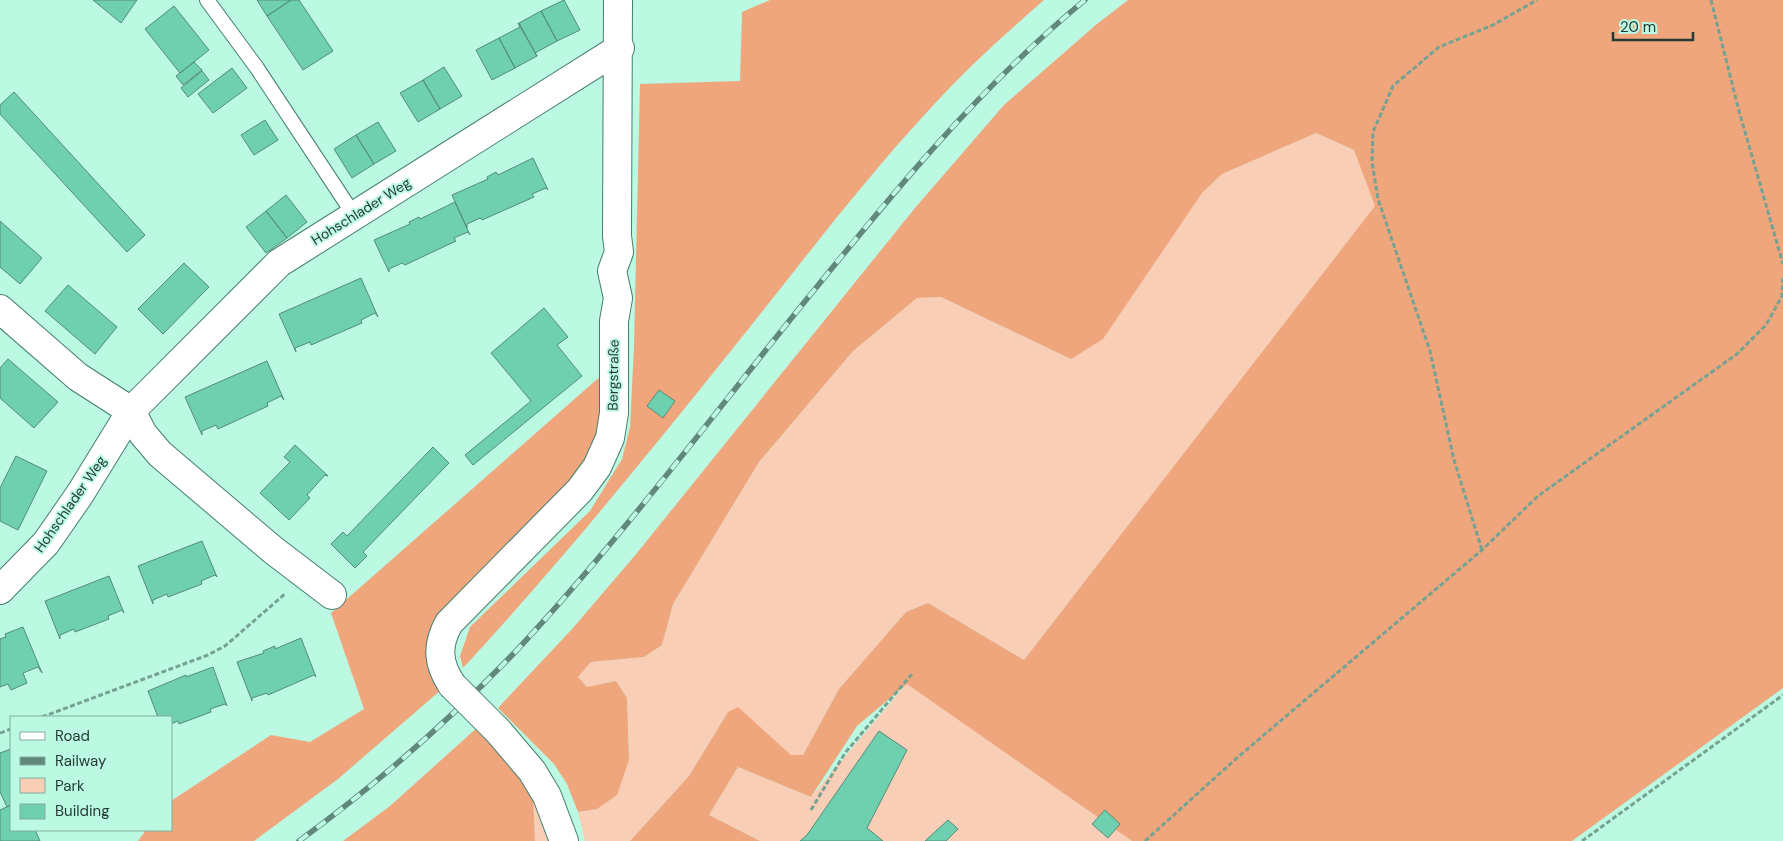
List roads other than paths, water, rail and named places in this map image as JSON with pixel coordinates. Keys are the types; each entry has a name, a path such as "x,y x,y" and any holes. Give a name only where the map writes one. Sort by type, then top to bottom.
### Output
{"street":[{"name":"Bergstraße","path":"564,841 547,796 532,771 498,732 452,685 439,658 443,634 449,623 580,490 597,467 610,438 614,413 614,321 618,298 612,271 619,252 616,236 620,48 618,0"},
{"name":"Hohschlader Weg","path":"0,590 46,542 80,494 131,412 279,263 620,48"},
{"path":"0,309 78,377 131,412 143,434 160,454 273,550 332,595"}],"lane":[{"path":"206,0 257,68 354,215"}],"railway":[{"path":"299,841 385,774 466,701 517,650 626,525 798,310 899,188 969,109 1006,71 1085,0"}]}
